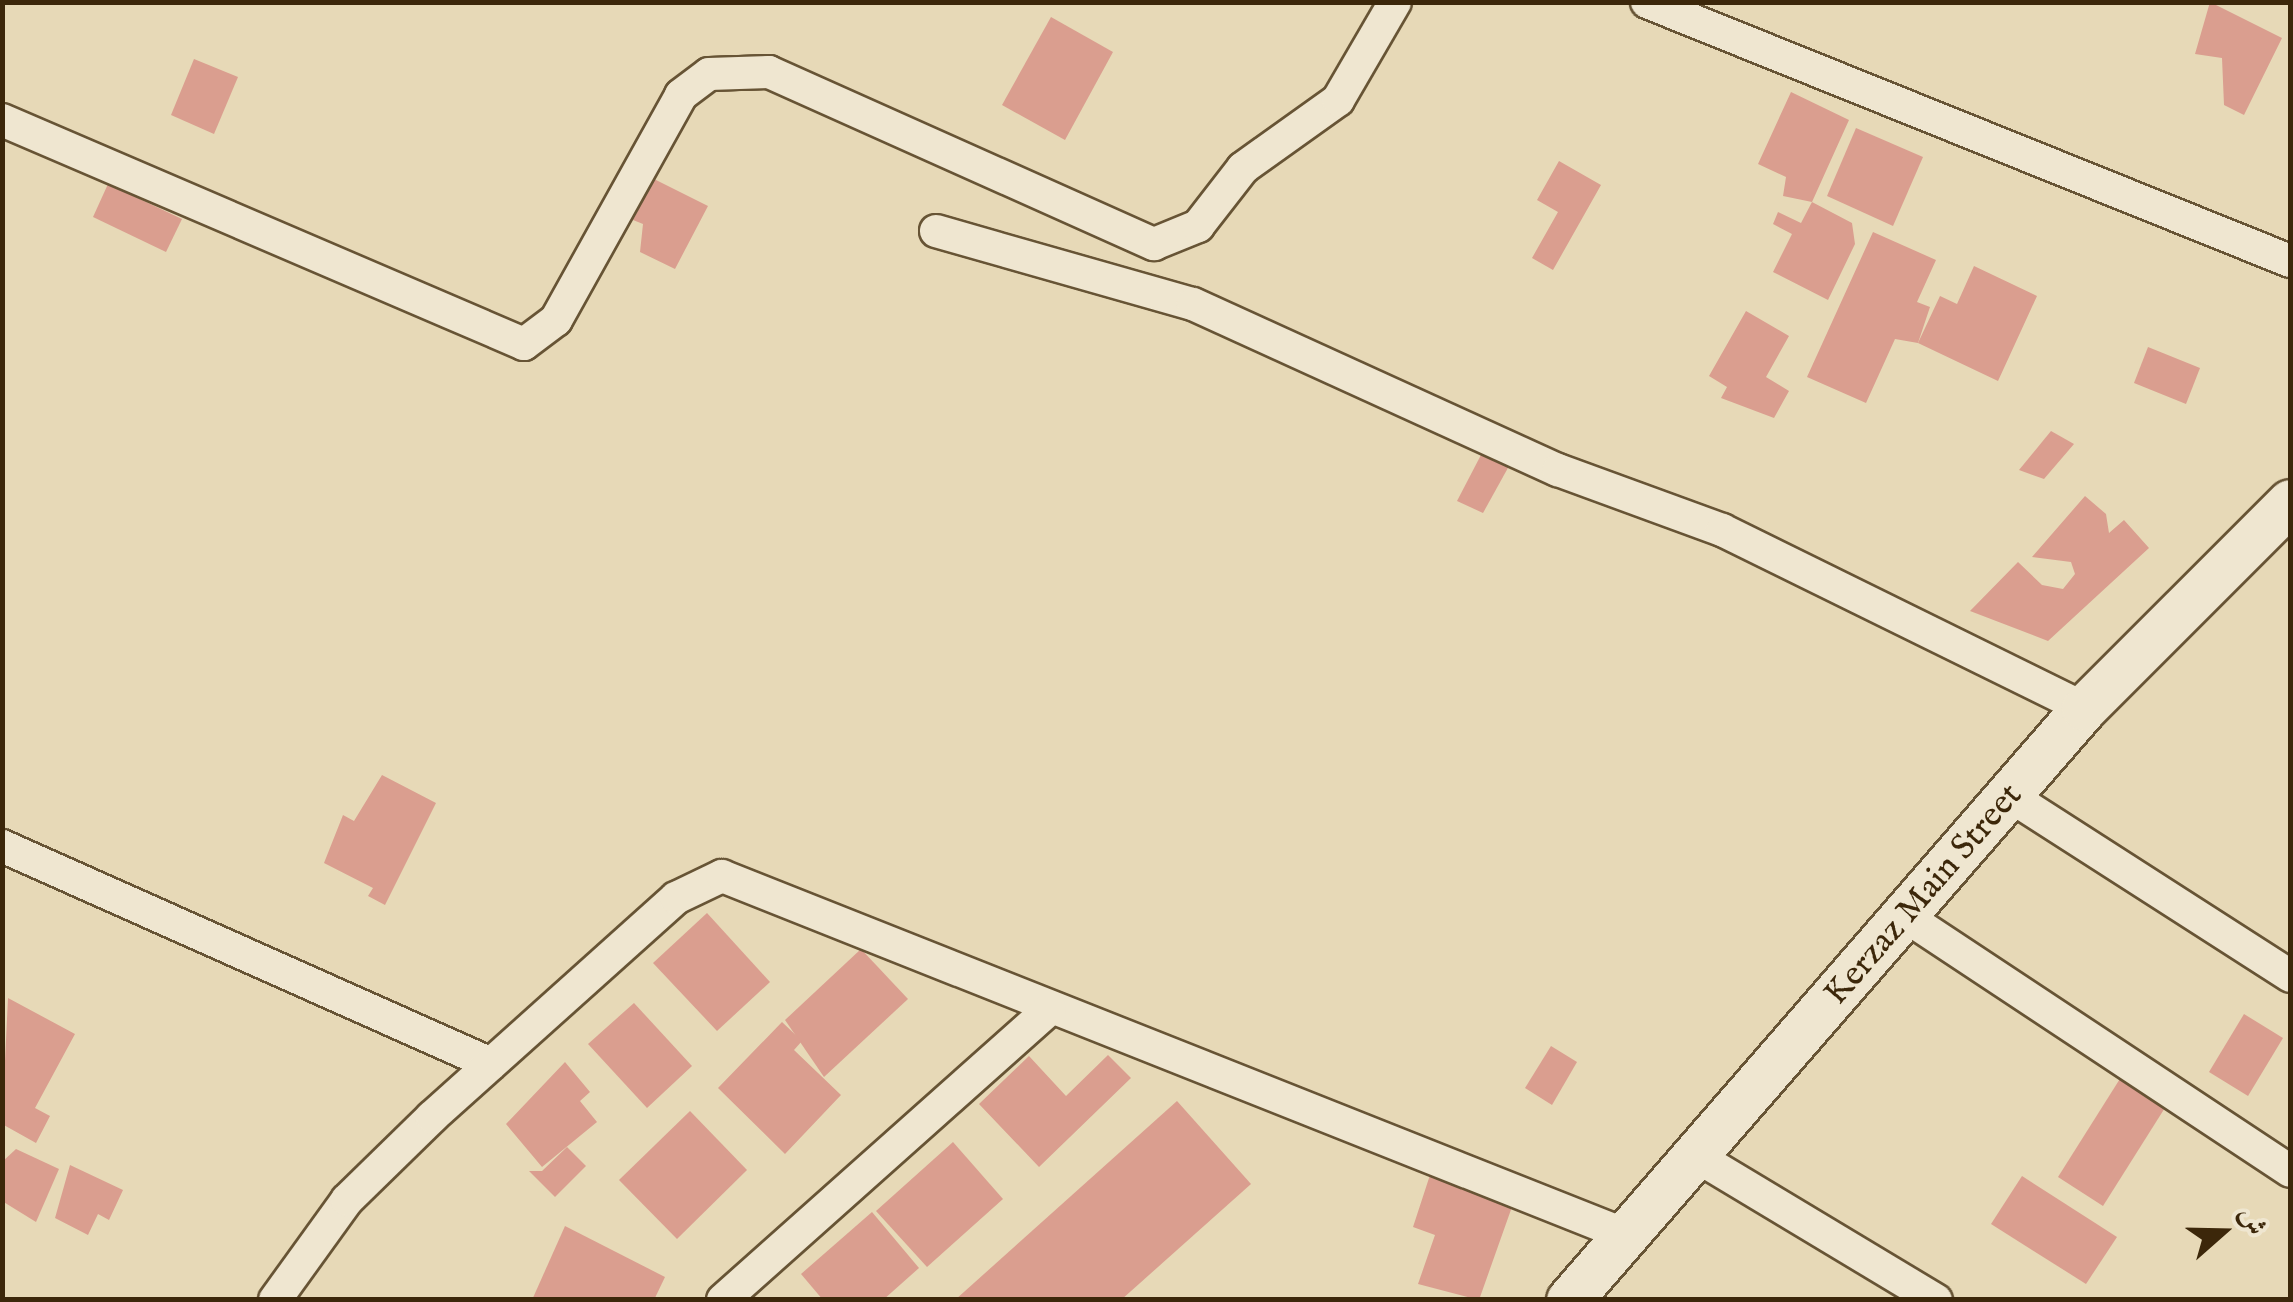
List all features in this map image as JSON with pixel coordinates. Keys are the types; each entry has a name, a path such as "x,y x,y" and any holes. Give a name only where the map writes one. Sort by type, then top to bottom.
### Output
{"street":[{"path":"2,120 524,344 556,320 681,96 709,74 769,72 1154,244 1198,226 1242,168 1338,100 1395,2"},
{"path":"1647,2 2290,261"},
{"path":"936,230 1193,304 1558,470 1722,530 2084,708"},
{"name":"Kerzaz Main Street","path":"1569,1300 2084,708 2290,502"},
{"path":"2010,796 2290,976"},
{"path":"2,846 490,1064"},
{"path":"275,1300 346,1200 490,1064 676,898 722,876 1626,1235"},
{"path":"1905,916 2290,1171"},
{"path":"723,1300 1050,1009"},
{"path":"1696,1156 1936,1300"}],"building":[{"path":"2210,2 2282,38 2244,115 2224,105 2222,58 2195,54"},
{"path":"1051,17 1113,52 1065,140 1002,105"},
{"path":"194,59 238,77 214,134 171,115"},
{"path":"1791,92 1849,120 1812,202 1783,196 1786,177 1758,164"},
{"path":"1856,128 1923,157 1893,226 1827,196"},
{"path":"1559,161 1601,185 1553,270 1532,258 1558,212 1537,200"},
{"path":"654,179 708,206 675,269 640,252 643,224 633,220"},
{"path":"108,184 182,219 166,252 93,217"},
{"path":"1812,202 1852,223 1855,244 1828,300 1773,272 1792,234 1773,224 1778,212 1801,223"},
{"path":"1873,232 1936,260 1917,302 1930,307 1918,343 1895,339 1866,403 1807,377"},
{"path":"1974,266 2037,296 1998,381 1918,343 1940,296 1957,304"},
{"path":"1746,311 1789,336 1766,377 1789,391 1774,418 1721,398 1727,387 1709,376"},
{"path":"2148,347 2200,368 2186,404 2134,383"},
{"path":"2051,431 2074,444 2044,479 2019,470"},
{"path":"1482,453 1509,466 1483,513 1457,501"},
{"path":"2085,496 2106,514 2109,533 2124,520 2149,548 2048,641 1970,611 2018,562 2042,585 2063,589 2075,574 2071,562 2032,557"},
{"path":"382,775 436,803 385,905 368,896 373,888 324,863 343,815 354,821"},
{"path":"707,913 770,982 717,1031 653,963"},
{"path":"861,949 908,999 824,1077 785,1020"},
{"path":"8,998 75,1034 35,1108 50,1116 36,1143 2,1124"},
{"path":"634,1003 692,1066 647,1108 588,1044"},
{"path":"2244,1014 2283,1038 2248,1096 2209,1072"},
{"path":"782,1022 802,1041 794,1050 841,1095 785,1154 718,1088"},
{"path":"1551,1046 1577,1062 1552,1105 1525,1088"},
{"path":"1108,1055 1131,1078 1039,1167 979,1104 1029,1056 1066,1096"},
{"path":"565,1062 590,1092 580,1101 597,1122 542,1167 506,1124"},
{"path":"2123,1074 2168,1103 2103,1206 2058,1177"},
{"path":"1177,1101 1251,1184 1121,1300 955,1300"},
{"path":"690,1111 747,1170 677,1239 619,1180"},
{"path":"953,1142 1003,1199 927,1267 876,1211"},
{"path":"567,1147 586,1166 555,1197 529,1171 542,1171"},
{"path":"16,1149 59,1169 36,1222 2,1201 2,1162"},
{"path":"70,1165 123,1190 109,1220 98,1214 88,1235 55,1218"},
{"path":"1430,1175 1513,1204 1479,1300 1418,1284 1435,1235 1413,1227"},
{"path":"2022,1176 2117,1237 2086,1284 1991,1224"},
{"path":"872,1212 919,1268 883,1300 823,1300 801,1274"},
{"path":"565,1226 665,1277 654,1300 532,1300"}]}
